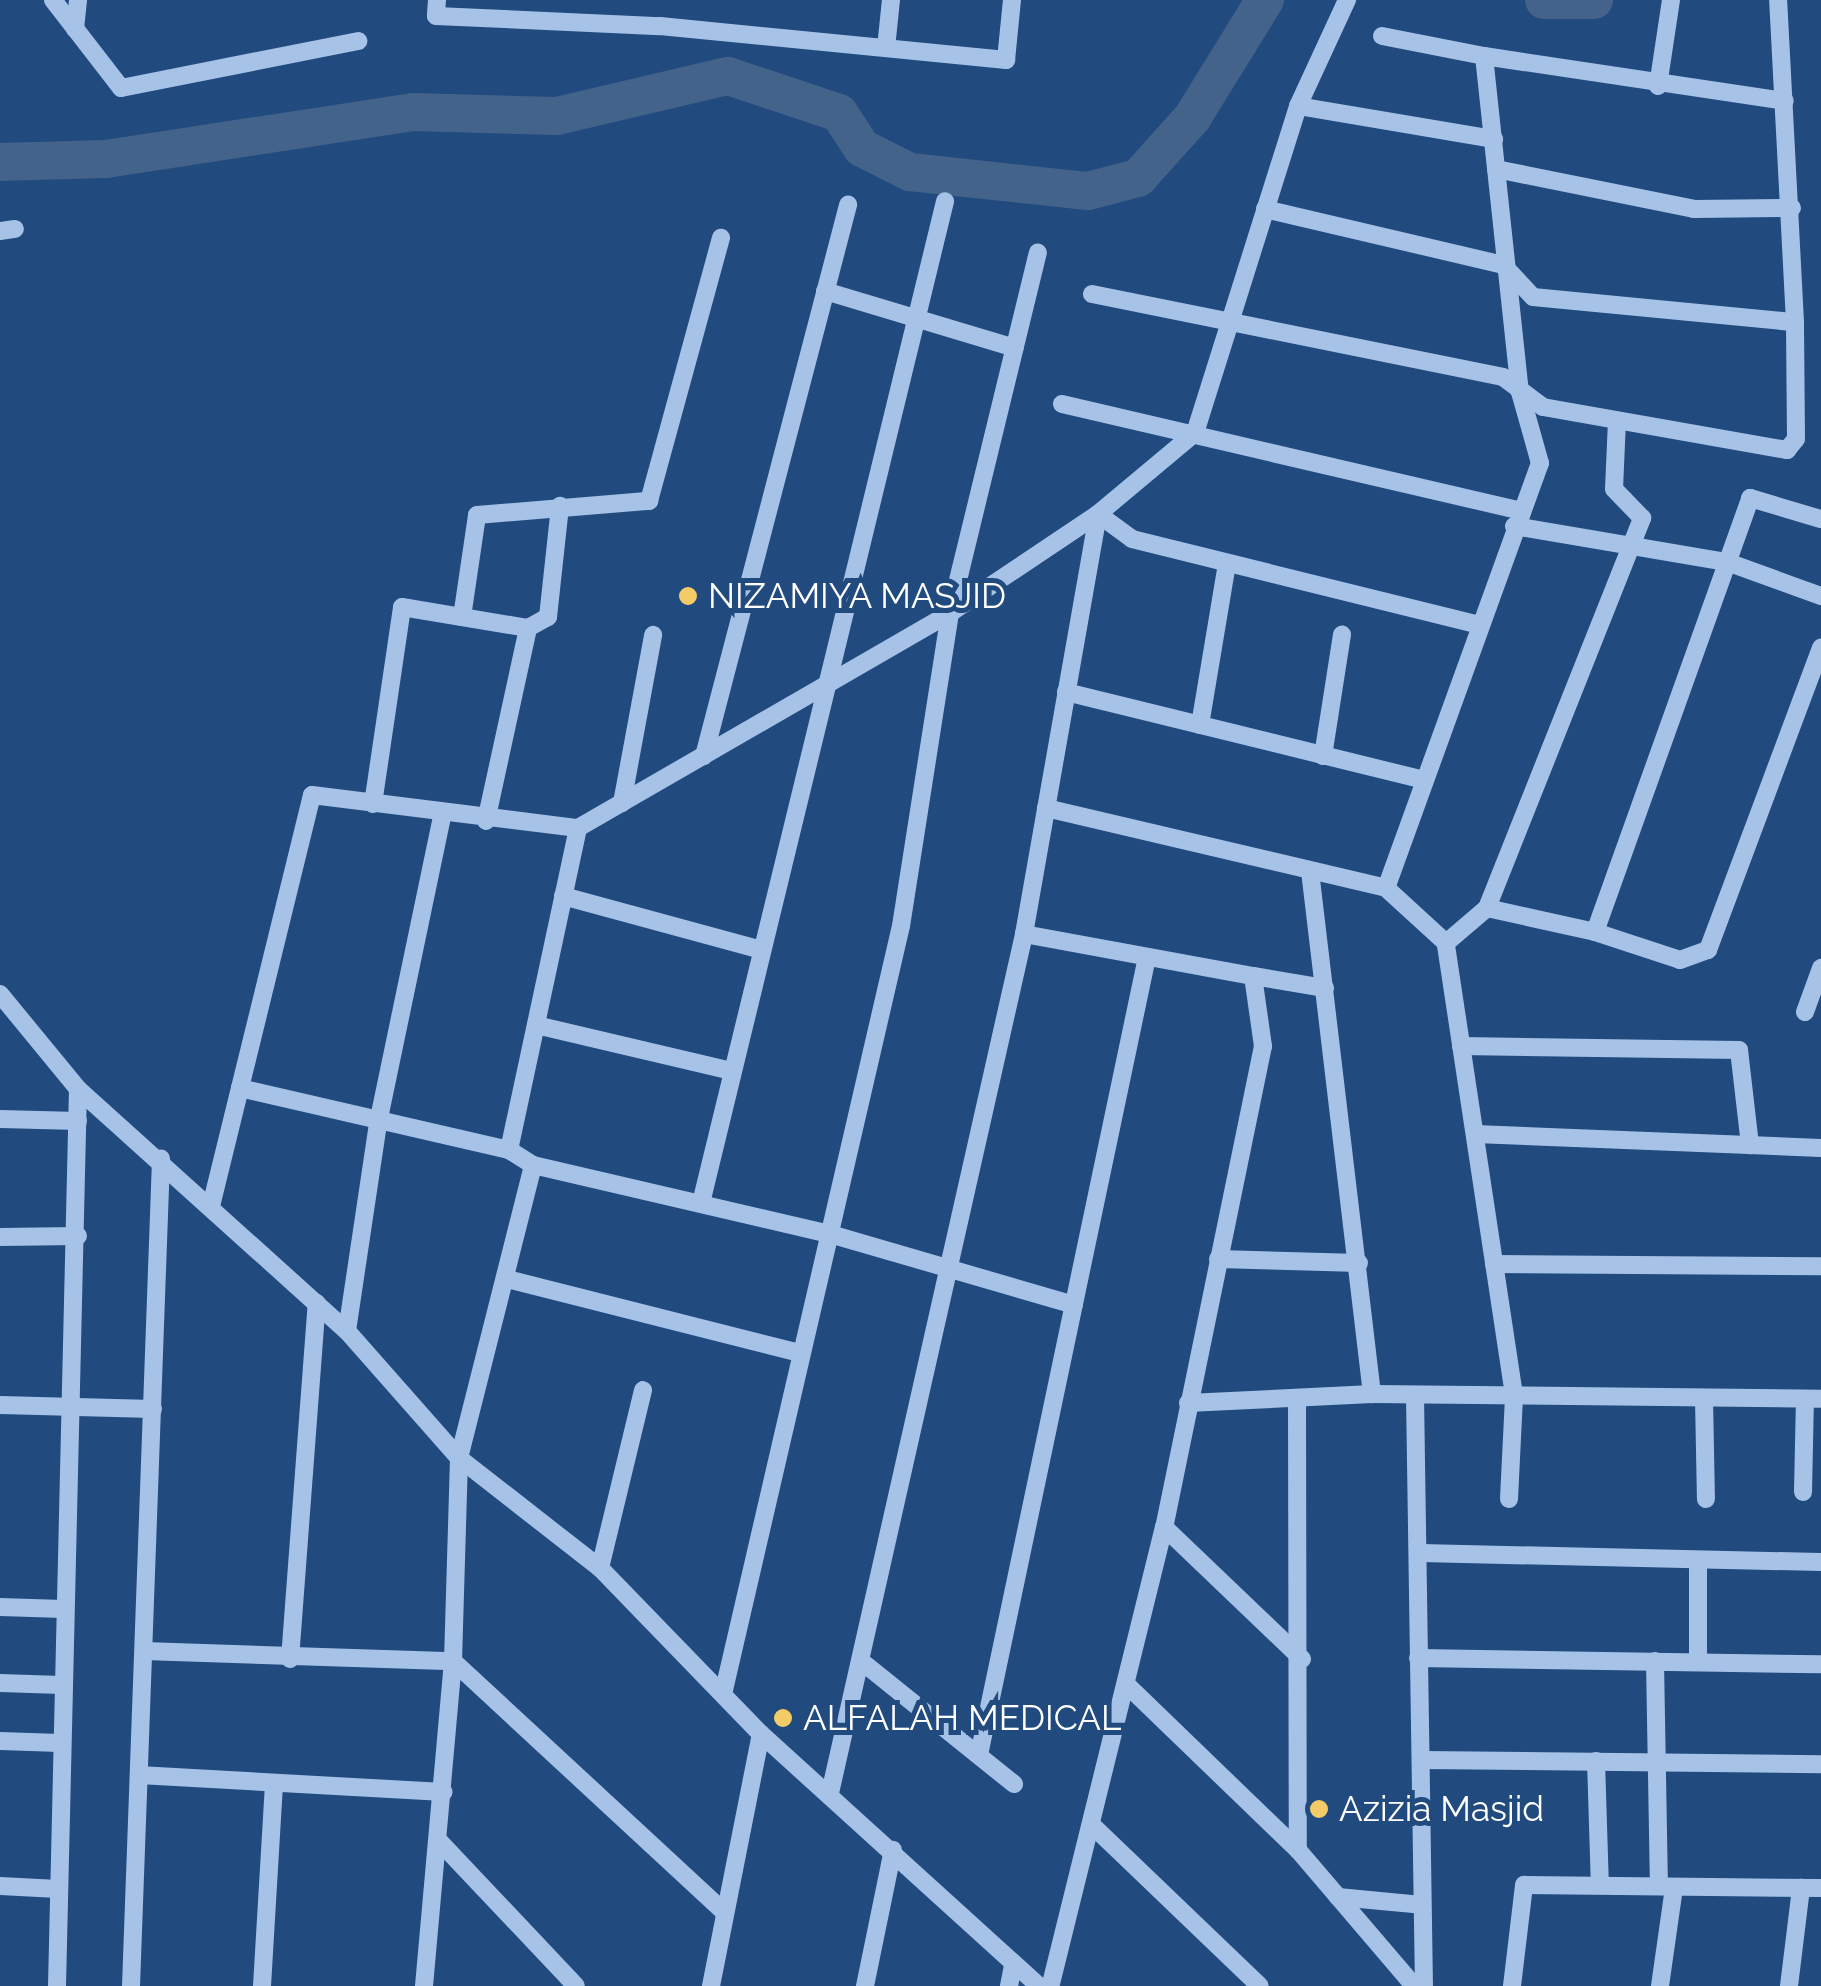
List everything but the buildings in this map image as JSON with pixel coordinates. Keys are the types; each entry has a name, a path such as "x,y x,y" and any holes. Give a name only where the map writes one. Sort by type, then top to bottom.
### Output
{"street":[{"path":"53,0 121,88 358,41"},
{"path":"76,29 78,0"},
{"path":"437,0 436,16 1006,60 1012,0"},
{"path":"886,48 891,0"},
{"path":"212,1202 312,795 486,822 578,828 826,688 950,613 1098,514 1195,433 1298,106 1347,0"},
{"path":"1658,86 1671,0"},
{"path":"1092,294 1503,377 1543,408 1787,450 1796,439 1795,322 1792,208 1778,0"},
{"path":"1382,36 1658,86 1785,101"},
{"path":"1386,888 1475,624 1540,464 1520,392 1503,264 1484,56"},
{"path":"1298,106 1494,139"},
{"path":"1496,169 1694,209 1792,208"},
{"path":"702,1203 944,201"},
{"path":"704,756 848,205"},
{"path":"1265,209 1503,264 1533,297 1795,322"},
{"path":"462,617 477,514 649,501 722,238"},
{"path":"724,1690 901,926 950,613 1038,253"},
{"path":"826,290 1015,348"},
{"path":"1062,404 1195,433 1518,519 1727,562 1821,596"},
{"path":"1446,943 1486,908 1642,518 1614,489 1617,421"},
{"path":"1595,932 1750,498 1821,519"},
{"path":"373,804 402,608 528,628 548,616 560,506"},
{"path":"1098,514 1132,539 1475,624"},
{"path":"830,1792 866,1665 947,1272 1024,934 1098,514"},
{"path":"1200,725 1227,563"},
{"path":"486,822 528,628"},
{"path":"1324,756 1342,634"},
{"path":"622,803 653,635"},
{"path":"1486,908 1595,932 1680,960 1708,950 1821,647"},
{"path":"1066,692 1423,780"},
{"path":"1046,808 1386,888 1446,943 1514,1395 1509,1500"},
{"path":"347,1331 378,1122 442,816"},
{"path":"509,1150 578,828"},
{"path":"1310,871 1372,1394"},
{"path":"564,896 762,950"},
{"path":"1024,934 1325,988"},
{"path":"978,1755 1148,957"},
{"path":"1806,1012 1821,968"},
{"path":"1050,1986 1095,1828 1164,1527 1263,1046 1253,976"},
{"path":"0,994 78,1089 212,1202 347,1331 459,1458 600,1568 724,1690 761,1734 830,1792 1039,1986"},
{"path":"536,1025 732,1071"},
{"path":"1462,1046 1739,1050 1750,1145"},
{"path":"240,1088 509,1150 533,1165 830,1234 947,1272 1074,1305"},
{"path":"57,1986 68,1406 78,1236 78,1089"},
{"path":"0,1119 78,1122"},
{"path":"1474,1134 1821,1148"},
{"path":"131,1986 161,1159"},
{"path":"424,1986 453,1662 459,1458 533,1165"},
{"path":"0,1236 78,1236"},
{"path":"1218,1259 1359,1263"},
{"path":"1494,1264 1821,1266"},
{"path":"507,1279 800,1352"},
{"path":"290,1659 317,1303"},
{"path":"600,1568 643,1390"},
{"path":"1188,1404 1372,1394 1813,1399 1803,1492"},
{"path":"1415,1396 1421,1553 1418,1658 1424,1986"},
{"path":"1297,1398 1302,1659 1298,1850"},
{"path":"1704,1398 1706,1499"},
{"path":"0,1405 154,1409"},
{"path":"1164,1527 1302,1659"},
{"path":"1421,1553 1821,1562"},
{"path":"1698,1560 1698,1661"},
{"path":"0,1607 63,1609"},
{"path":"144,1651 453,1662 724,1912"},
{"path":"1418,1658 1821,1664"},
{"path":"1655,1661 1666,1887 1660,1986"},
{"path":"866,1665 1014,1784"},
{"path":"0,1683 61,1685"},
{"path":"1127,1685 1298,1850 1414,1986"},
{"path":"711,1986 761,1734"},
{"path":"0,1742 60,1743"},
{"path":"1422,1760 1821,1764"},
{"path":"1596,1761 1600,1885"},
{"path":"139,1775 444,1792"},
{"path":"262,1986 274,1784"},
{"path":"1095,1828 1260,1986"},
{"path":"439,1842 576,1986"},
{"path":"865,1986 893,1850"},
{"path":"0,1886 58,1890"},
{"path":"1512,1986 1524,1886 1821,1888"},
{"path":"1790,1986 1801,1888"},
{"path":"1338,1897 1422,1905"},
{"path":"1009,1986 1012,1965"}],"waterway":[{"path":"0,162 106,159 413,112 557,116 728,76 839,113 862,148 910,172 1088,191 1138,178 1192,118 1265,0"},
{"path":"1544,0 1594,0"}],"place":[{"name":"NIZAMIYA MASJID","path":"688,596"},
{"name":"ALFALAH MEDICAL","path":"783,1718"},
{"name":"Azizia Masjid","path":"1319,1809"}]}
